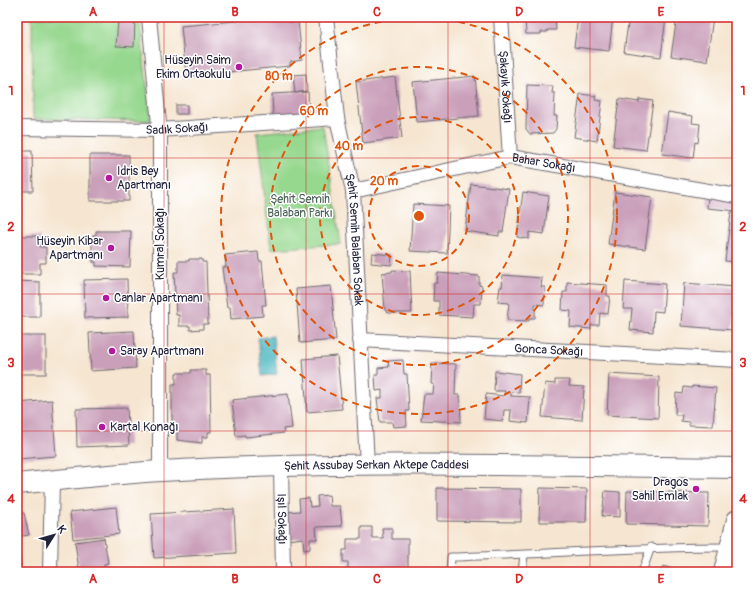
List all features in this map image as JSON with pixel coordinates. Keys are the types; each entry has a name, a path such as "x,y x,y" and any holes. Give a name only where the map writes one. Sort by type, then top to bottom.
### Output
{"street":[{"name":"Kumral Sokağı","path":"149,17 159,130 160,471"},
{"name":"Şehit Semih Balaban Sokak","path":"326,17 337,118 353,191 367,465"},
{"name":"Şakayık Sokağı","path":"501,17 510,156"},
{"name":"Sadık Sokağı","path":"17,128 159,130 337,118"},
{"name":"Bahar Sokağı","path":"353,191 510,156 737,196"},
{"name":"Gonca Sokağı","path":"360,340 737,360"},
{"name":"Şehit Assubay Serkan Aktepe Caddesi","path":"17,484 160,471 367,465 737,468"},
{"name":"Işıl Sokağı","path":"281,467 283,572"},
{"path":"50,572 52,481"},
{"path":"724,572 737,520"},
{"path":"730,572 731,547"}],"lane":[{"path":"450,572 451,557 524,555 651,547 731,547"},
{"path":"642,572 651,547"},
{"path":"522,572 524,555"}],"green space":[{"path":"32,17 139,17 151,121 33,119"},
{"name":"Şehit Semih Balaban Parkı","path":"323,126 341,244 271,249 257,133"}],"water":[{"path":"273,336 277,374 262,376 258,338"}],"building":[{"path":"289,17 289,22 298,21 302,60 290,62 290,66 186,76 181,26"},
{"path":"525,17 555,17 556,30 547,30 547,32 541,32 541,34 526,34"},
{"path":"578,17 613,17 609,51 574,47"},
{"path":"629,17 666,17 661,57 624,52"},
{"path":"677,17 713,17 707,61 671,56"},
{"path":"118,20 135,20 134,47 116,46"},
{"path":"306,74 307,91 295,93 293,75"},
{"path":"475,76 479,116 417,122 413,82"},
{"path":"395,77 402,138 363,143 356,82"},
{"path":"527,85 553,86 552,93 555,93 554,116 557,116 556,129 553,133 530,134 526,129"},
{"path":"736,89 737,111 733,111"},
{"path":"308,92 309,114 273,116 272,94"},
{"path":"580,94 596,96 595,100 602,101 597,141 574,137"},
{"path":"619,99 639,102 639,99 653,101 646,150 613,146"},
{"path":"176,105 187,105 187,114 176,114"},
{"path":"668,112 693,116 692,123 700,124 698,143 695,142 693,158 662,154"},
{"path":"17,151 32,151 33,191 17,191"},
{"name":"Idris Bey Apartmanı","path":"90,155 129,155 129,201 90,201"},
{"path":"471,184 509,189 503,232 499,232 499,236 465,231"},
{"path":"523,192 549,196 544,234 529,232 529,239 517,237"},
{"path":"615,192 652,197 645,249 608,244"},
{"path":"708,196 737,198 737,211 707,208"},
{"path":"413,204 449,206 447,253 410,251"},
{"path":"731,212 737,212 737,262 725,261"},
{"name":"Hüseyin Kibar Apartmanı","path":"96,231 131,231 130,267 96,266 96,262 93,262 92,259 92,238 94,238 93,235 96,235"},
{"path":"17,236 40,236 40,247 46,247 46,263 40,263 40,274 17,274"},
{"path":"258,252 259,261 262,261 266,305 262,305 263,316 231,319 230,307 227,308 222,267 226,267 225,255"},
{"path":"372,253 392,255 391,265 371,263"},
{"path":"189,259 202,259 202,262 206,262 208,324 203,324 203,329 190,330 190,326 179,326 179,315 176,315 174,272 178,272 178,261 189,261"},
{"path":"392,270 410,271 412,313 388,313 385,310 382,273 392,272"},
{"path":"438,273 479,276 479,285 482,286 481,304 474,304 473,317 439,315 439,301 433,301 434,283 437,283"},
{"path":"503,275 542,278 541,287 545,287 544,305 535,304 535,318 529,318 529,321 507,320 509,303 498,302 500,287 502,287"},
{"name":"Canlar Apartmanı","path":"127,279 128,317 85,318 84,280"},
{"path":"17,281 40,282 40,317 17,317"},
{"path":"625,281 665,284 663,312 654,311 653,332 630,330 632,309 623,309"},
{"path":"567,282 607,285 607,296 610,296 608,314 600,313 599,325 591,325 591,329 570,327 571,311 562,310 563,292 567,292"},
{"path":"684,283 736,287 733,330 681,326"},
{"path":"331,286 336,340 300,343 296,289"},
{"name":"Saray Apartmanı","path":"134,331 136,368 91,371 89,333"},
{"path":"17,336 46,336 46,374 17,374"},
{"path":"337,356 342,409 307,412 303,359"},
{"path":"403,360 404,374 407,374 409,411 406,411 407,426 393,427 392,422 380,422 377,398 382,398 382,390 376,391 375,375 378,375 378,368 389,367 388,361"},
{"path":"432,363 456,364 455,395 460,395 461,422 421,420 424,394 433,394 434,384 431,384"},
{"path":"191,370 206,370 206,375 210,375 211,432 208,432 208,437 202,437 202,443 177,440 177,427 172,427 172,384 176,384 176,373 191,373"},
{"path":"495,371 520,374 519,393 511,392 511,396 530,397 528,423 510,421 511,410 504,410 503,421 484,419 486,394 504,396 505,391 494,391"},
{"path":"609,374 659,377 658,418 607,415"},
{"path":"555,380 570,380 569,386 584,387 582,420 542,417 545,383 555,384"},
{"path":"692,386 716,388 713,426 689,425 689,422 681,421 682,415 675,415 676,393 683,394 684,387 692,388"},
{"path":"288,394 292,428 283,429 284,433 245,437 245,435 236,436 232,400"},
{"path":"52,400 56,456 17,459 17,403"},
{"name":"Kartal Konağı","path":"127,408 129,445 77,447 76,409"},
{"path":"437,488 521,489 521,522 437,521"},
{"path":"540,488 587,489 586,522 539,522"},
{"path":"605,491 620,492 620,517 602,516"},
{"path":"627,491 709,493 708,526 626,524"},
{"path":"329,495 330,506 340,506 342,526 316,527 317,539 310,539 310,549 304,550 303,538 288,540 286,512 300,511 299,499 309,498 310,507 318,506 317,496"},
{"path":"116,507 119,534 73,539 70,512"},
{"path":"234,509 236,553 154,558 151,514"},
{"path":"17,513 24,513 29,535 17,537"},
{"path":"361,527 372,527 372,538 383,538 382,528 392,528 392,539 408,539 408,568 395,568 395,572 383,572 383,569 376,569 376,572 348,570 348,562 343,562 343,550 347,550 347,539 361,539"},
{"path":"104,538 108,563 104,564 105,572 90,572 89,569 79,570 75,542"},
{"path":"17,553 19,553 21,567 17,567"},
{"path":"663,566 684,572 661,572"}],"place":[{"name":"Hüseyin Saim Ekim Ortaokulu","path":"239,67"},
{"name":"Idris Bey Apartmanı","path":"109,178"},
{"name":"Hüseyin Kibar Apartmanı","path":"111,248"},
{"name":"Canlar Apartmanı","path":"106,298"},
{"name":"Saray Apartmanı","path":"112,351"},
{"name":"Kartal Konağı","path":"102,427"},
{"name":"Dragos Sahil Emlak","path":"696,489"}]}
